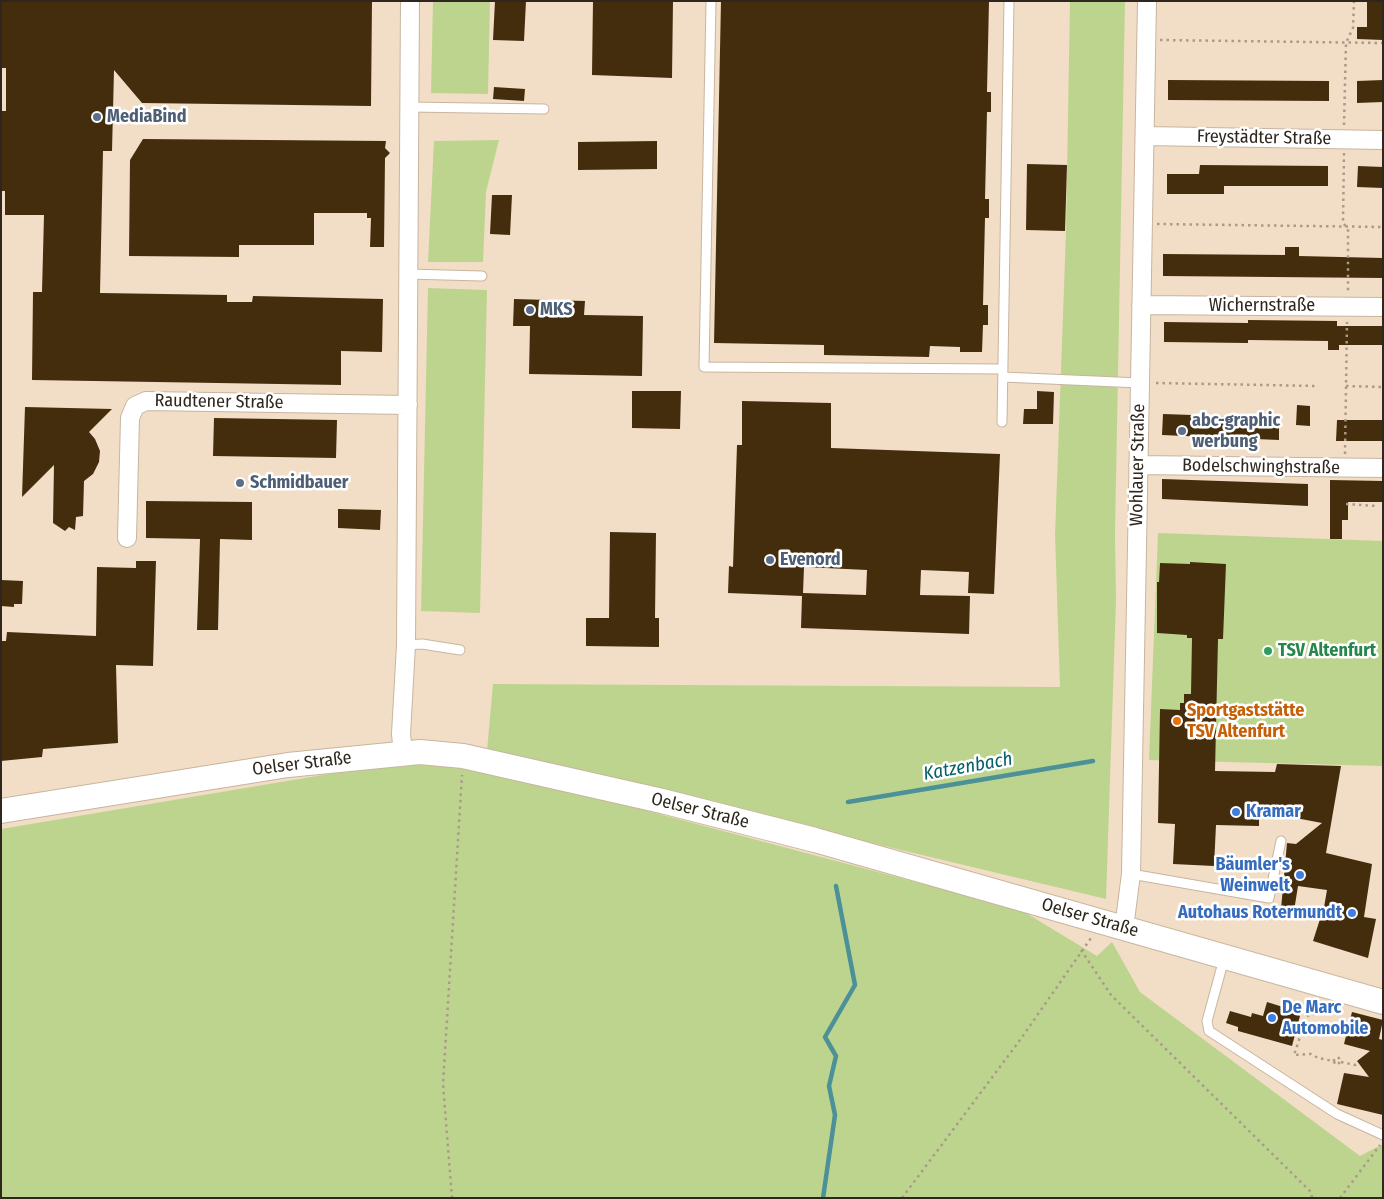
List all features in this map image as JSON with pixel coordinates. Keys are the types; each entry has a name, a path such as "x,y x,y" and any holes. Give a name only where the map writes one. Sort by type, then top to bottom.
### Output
{"main road":[{"name":"Oelser Straße","path":"1,811 288,765 403,753 440,752 662,801 805,837 1383,1002"}],"street":[{"path":"403,753 401,734 406,645 410,1"},
{"name":"Wohlauer Straße","path":"1114,925 1131,874 1146,1"},
{"name":"Freystädter Straße","path":"1145,136 1383,140"},
{"name":"Wichernstraße","path":"1141,305 1383,307"},
{"name":"Raudtener Straße","path":"128,538 130,418 135,406 146,401 408,405"},
{"name":"Bodelschwinghstraße","path":"1138,465 1383,468"}],"lane":[{"path":"711,1 704,367 1003,373 1140,383"},
{"path":"1002,422 1009,1"},
{"path":"409,107 544,109"},
{"path":"407,274 482,276"},
{"path":"406,645 422,644 460,650"},
{"path":"1131,874 1268,898 1281,841"},
{"path":"1225,957 1207,1021 1209,1031 1337,1114 1383,1135"}],"path":[{"path":"1345,468 1348,229 1343,223 1344,140 1346,43 1353,28 1354,1"},
{"path":"1146,40 1383,43"},
{"path":"1143,225 1383,227"},
{"path":"1140,383 1318,386"},
{"path":"1346,386 1383,387"},
{"path":"1346,504 1377,506"},
{"path":"452,1198 443,1084 463,756"},
{"path":"902,1198 1020,1040 1081,950 1114,925"},
{"path":"1081,950 1111,995 1311,1192 1312,1198"},
{"path":"1307,1016 1294,1054 1311,1054 1318,1058 1333,1061 1337,1065 1341,1062 1355,1065 1358,1063"},
{"path":"1333,1061 1338,1057 1341,1062"},
{"path":"1340,1198 1383,1143"}],"green space":[{"path":"433,1 490,1 488,94 431,93"},
{"path":"1070,1 1125,1 1115,533 1116,600 1106,899 487,751 493,684 1060,687 1055,535 1066,232"},
{"path":"499,140 486,192 483,262 428,262 434,141"},
{"path":"428,288 487,290 480,613 421,611"},
{"name":"TSV Altenfurt","path":"1158,533 1383,541 1383,766 1149,760"},
{"path":"394,763 497,771 1021,910 1097,956 1112,942 1140,992 1360,1156 1383,1144 1383,1198 1,1198 1,829"}],"building":[{"path":"1,1 372,1 371,106 142,103 114,70 112,151 103,151 100,293 227,295 227,302 252,302 253,296 383,299 382,352 341,351 341,385 32,380 33,292 42,292 44,215 5,215 5,191 1,191 1,111 6,111 6,68 1,68"},
{"path":"495,1 526,1 524,41 493,40"},
{"path":"593,1 673,1 672,78 592,75"},
{"path":"721,1 989,1 987,92 991,92 991,112 987,112 985,199 989,199 989,218 985,218 983,305 988,305 988,325 983,325 982,352 960,352 960,347 930,346 929,357 824,355 824,345 714,343"},
{"path":"1367,1 1383,1 1383,40 1357,39 1357,27 1367,27"},
{"path":"1168,80 1329,81 1329,101 1168,100"},
{"path":"1383,80 1383,102 1357,103 1357,81"},
{"path":"494,87 525,89 524,101 493,99"},
{"path":"143,139 386,141 385,148 390,153 385,158 384,247 370,247 371,218 367,218 367,213 314,213 314,245 239,245 239,257 129,256 130,160"},
{"path":"657,141 657,169 578,170 578,142"},
{"path":"1027,164 1067,165 1065,231 1026,230"},
{"path":"1200,165 1328,166 1328,186 1224,186 1224,194 1167,194 1167,174 1199,174"},
{"path":"1358,166 1383,167 1383,188 1357,187"},
{"path":"492,195 512,195 510,235 490,234"},
{"path":"1285,247 1299,247 1299,256 1383,258 1383,278 1163,276 1163,254 1285,255"},
{"path":"514,299 585,301 584,315 643,316 642,376 529,374 530,326 513,326"},
{"path":"1248,320 1337,321 1337,326 1383,326 1383,345 1339,345 1339,350 1328,350 1328,341 1248,340 1248,343 1164,342 1164,322 1248,323"},
{"path":"632,391 681,391 680,429 632,428"},
{"path":"1037,391 1054,392 1053,424 1023,424 1024,409 1037,409"},
{"path":"742,401 831,403 831,448 1000,454 994,594 968,593 969,572 921,570 920,595 970,596 969,634 801,628 802,596 728,593 729,566 733,567 737,445 742,445","holes":["804,567 867,570 866,595 803,593"]},
{"path":"1297,405 1310,406 1310,426 1296,425"},
{"path":"25,407 112,409 89,432 95,439 100,451 99,462 93,474 84,481 83,516 76,517 75,530 69,527 65,531 53,523 54,465 22,497"},
{"path":"1163,414 1279,418 1279,440 1162,435"},
{"path":"214,418 337,420 336,458 213,456"},
{"path":"1337,420 1383,420 1383,441 1336,441"},
{"path":"1162,479 1308,484 1308,506 1162,499"},
{"path":"1330,480 1383,481 1383,502 1348,502 1348,520 1342,520 1342,539 1330,539"},
{"path":"146,501 252,502 252,540 220,539 218,630 197,630 200,539 146,538"},
{"path":"338,509 381,510 380,530 338,528"},
{"path":"610,532 656,533 655,618 659,618 659,647 586,646 586,618 609,618"},
{"path":"136,561 156,561 153,666 116,665 118,743 43,749 42,757 1,761 1,641 6,641 7,632 96,636 97,567 136,568"},
{"path":"1190,562 1226,564 1223,639 1218,639 1215,771 1275,772 1277,764 1341,766 1326,853 1372,864 1364,917 1376,919 1368,958 1313,941 1320,919 1322,919 1327,890 1298,886 1294,911 1281,909 1287,843 1296,844 1322,823 1259,811 1259,826 1216,825 1214,866 1173,864 1175,824 1158,823 1160,709 1180,710 1180,703 1184,703 1184,694 1191,694 1192,638 1187,638 1187,635 1157,633 1157,582 1159,582 1160,563 1190,564"},
{"path":"1,580 23,581 22,604 14,604 14,607 1,606"},
{"path":"1267,1002 1283,1007 1300,1016 1292,1046 1238,1031 1238,1027 1226,1023 1230,1011 1251,1017 1252,1013 1263,1016"},
{"path":"1352,1012 1383,1020 1379,1039 1383,1040 1383,1115 1337,1104 1344,1073 1369,1077 1357,1061 1370,1051 1344,1044"}],"waterway":[{"name":"Katzenbach","path":"848,802 1093,761"},
{"name":"Katzenbach","path":"823,1198 835,1115 829,1086 836,1056 825,1037 855,985 836,886"}],"place":[{"name":"MediaBind","path":"97,117"},
{"name":"MKS","path":"530,310"},
{"name":"abc-graphic werbung","path":"1182,431"},
{"name":"Schmidbauer","path":"240,483"},
{"name":"Evenord","path":"770,560"},
{"name":"TSV Altenfurt","path":"1268,651"},
{"name":"Sportgaststätte TSV Altenfurt","path":"1177,721"},
{"name":"Kramar","path":"1236,812"},
{"name":"Bäumler's Weinwelt","path":"1300,875"},
{"name":"Autohaus Rotermundt","path":"1352,913"},
{"name":"De Marc Automobile","path":"1272,1018"}]}
